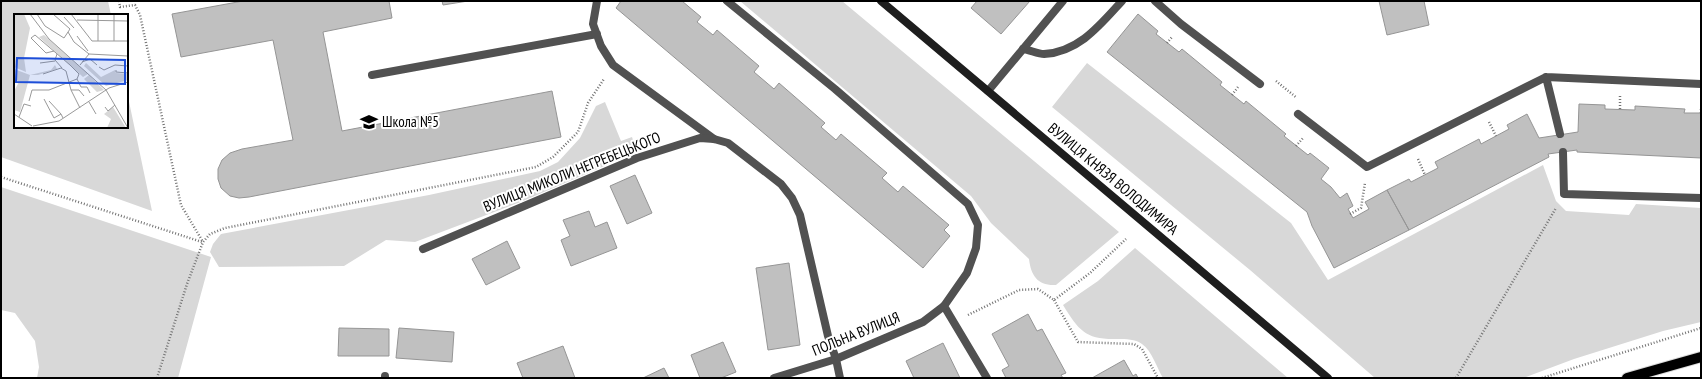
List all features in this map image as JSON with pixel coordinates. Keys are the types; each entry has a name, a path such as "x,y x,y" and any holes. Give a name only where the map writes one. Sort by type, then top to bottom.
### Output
{"main road":[{"name":"ВУЛИЦЯ КНЯЗЯ ВОЛОДИМИРА","path":"881,1 1328,378"},
{"path":"1627,378 1701,357"}],"street":[{"path":"597,1 593,24 601,46 613,65 714,139"},
{"name":"ПОЛЬНА ВУЛИЦЯ","path":"727,1 835,89 968,204 978,224 976,248 967,273 944,306 923,322 836,359 774,378"},
{"path":"988,91 1063,1"},
{"path":"1023,49 1043,54 1070,48 1092,33 1122,1"},
{"path":"1155,1 1181,24 1260,84"},
{"path":"372,75 597,34"},
{"path":"1546,77 1560,134"},
{"path":"1298,114 1367,167 1546,77 1701,84"},
{"name":"ВУЛИЦЯ МИКОЛИ НЕГРЕБЕЦЬКОГО","path":"423,249 637,158 700,138 714,139 728,143 781,184 792,198 800,214 828,336 836,359 840,378"},
{"path":"1563,152 1564,194 1701,198"},
{"path":"944,306 987,378"}],"path":[{"path":"119,1 120,7 135,5 140,16 181,205 203,242"},
{"path":"157,378 187,284 203,242 210,234 225,228 536,167 553,157 578,132 588,103 613,65"},
{"path":"1260,84 1267,75 1306,105 1298,114"},
{"path":"1350,214 1361,208 1367,167"},
{"path":"1,176 203,242"},
{"path":"1456,378 1564,194"},
{"path":"1054,300 1090,273 1126,239"},
{"path":"944,306 966,316 1019,290 1038,289 1054,300 1078,342 1134,344 1142,349 1158,378"},
{"path":"1542,378 1701,328"}],"shaded area":[{"path":"1,1 108,1 111,14 14,14 14,128 128,128 128,97 152,211 1,157"},
{"path":"740,1 842,1 1119,232 1056,285 1044,284 1040,282 1034,275 1029,259 991,223 971,196"},
{"path":"1087,63 1291,223 1328,280 1543,165 1556,201 1566,211 1629,215 1636,204 1701,208 1701,322 1663,331 1574,359 1523,378 1375,378 1250,270 1052,107"},
{"path":"605,102 621,141 632,137 637,152 523,201 415,242 386,240 344,266 219,267 210,252 213,244 221,234 429,195 540,171 558,162 580,138 596,106"},
{"path":"1,187 211,257 178,378 37,378 39,367 35,341 15,313 1,310"},
{"path":"1135,248 1288,378 1163,378 1149,351 1139,342 1127,339 1098,338 1084,332 1063,305 1098,281"}],"building":[{"path":"243,1 389,1 392,18 323,32 342,131 552,91 561,137 249,197 239,198 230,196 221,188 218,179 218,169 222,160 230,153 242,149 293,140 273,40 181,57 172,14"},
{"path":"442,1 468,1 443,5"},
{"path":"621,1 682,1 701,17 697,22 713,35 717,30 759,66 754,72 774,89 779,83 825,123 821,127 836,140 841,134 887,173 882,178 898,192 903,186 949,225 944,230 950,236 923,268 616,8"},
{"path":"977,1 1030,1 1001,34 971,8"},
{"path":"1379,1 1424,1 1429,25 1387,35"},
{"path":"1138,14 1158,31 1156,34 1179,52 1182,49 1222,82 1220,85 1244,104 1246,101 1286,134 1284,136 1308,155 1310,153 1329,168 1321,179 1331,187 1340,198 1347,193 1353,206 1348,209 1353,218 1369,209 1365,202 1387,190 1409,230 1334,268 1312,226 1307,212 1107,52"},
{"path":"1579,104 1605,105 1605,109 1635,110 1635,106 1685,109 1684,113 1701,113 1701,158 1577,152 1577,150 1548,154 1549,157 1409,230 1387,190 1409,179 1411,182 1438,168 1435,162 1479,139 1481,144 1509,129 1507,125 1527,114 1539,138 1578,132"},
{"path":"635,175 652,213 627,224 610,186"},
{"path":"589,211 595,227 607,222 617,248 571,266 561,240 570,236 563,220"},
{"path":"507,241 520,268 486,285 472,259"},
{"path":"789,263 800,345 768,350 756,268"},
{"path":"1028,314 1037,331 1042,329 1066,373 1061,375 1063,378 1006,378 1002,370 1009,366 992,334"},
{"path":"339,328 389,329 389,356 338,356"},
{"path":"399,328 454,332 452,362 396,358"},
{"path":"723,342 736,372 721,378 700,378 691,355"},
{"path":"943,343 960,378 914,378 906,361"},
{"path":"563,346 575,378 523,378 517,363"},
{"path":"1124,360 1133,376 1136,374 1138,378 1092,378"},
{"path":"664,368 669,378 643,378"}],"place":[{"name":"Школа №5","path":"369,122"}]}
